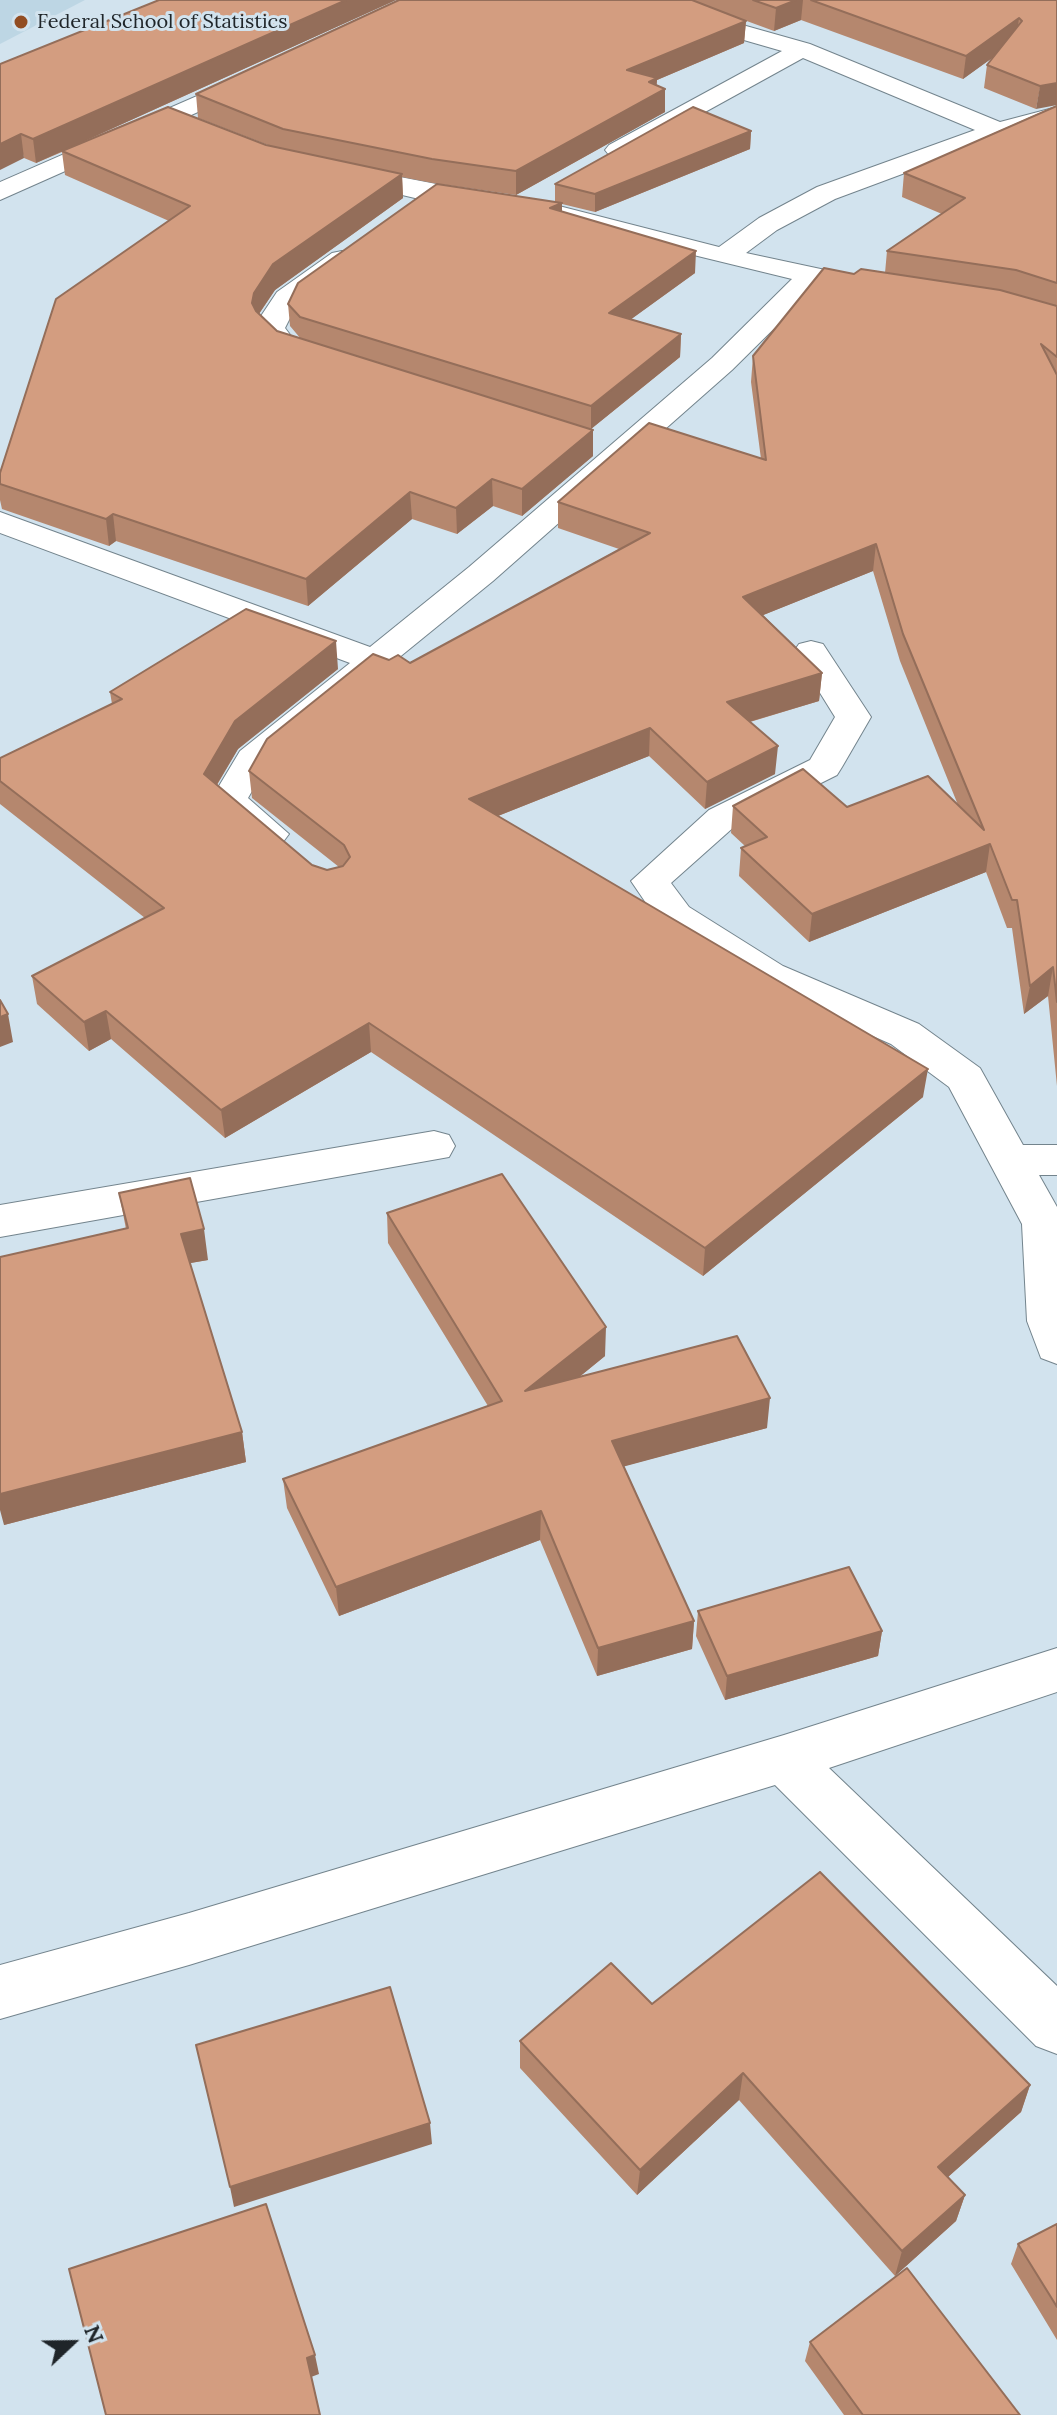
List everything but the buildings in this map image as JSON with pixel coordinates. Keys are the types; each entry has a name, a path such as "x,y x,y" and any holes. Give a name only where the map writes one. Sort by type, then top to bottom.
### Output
{"street":[{"path":"663,0 731,29 802,49 998,130"},
{"path":"601,160 802,49"},
{"path":"0,192 271,70"},
{"path":"724,256 768,224 826,193 998,130 1057,114"},
{"path":"170,118 197,129"},
{"path":"324,170 432,194 530,200 724,256 854,283"},
{"path":"408,211 432,194"},
{"path":"349,366 290,348 271,329 273,319 287,298 359,246"},
{"path":"296,856 228,801 253,759 481,574 603,447 722,364 811,276"},
{"path":"0,522 373,660"},
{"path":"811,651 853,717 824,767 722,818 650,881 675,916 769,975 905,1034 965,1078 1044,1224 1050,1321 1057,1346"},
{"path":"0,1221 434,1146"},
{"path":"1010,1160 1057,1160"},
{"path":"0,1992 189,1939 784,1759 1057,1670"},
{"path":"784,1759 1057,2026"}],"shaded area":[{"name":"Federal School of Statistics","path":"0,0 85,0 0,44"}],"place":[{"name":"Federal School of Statistics","path":"21,22"}]}
